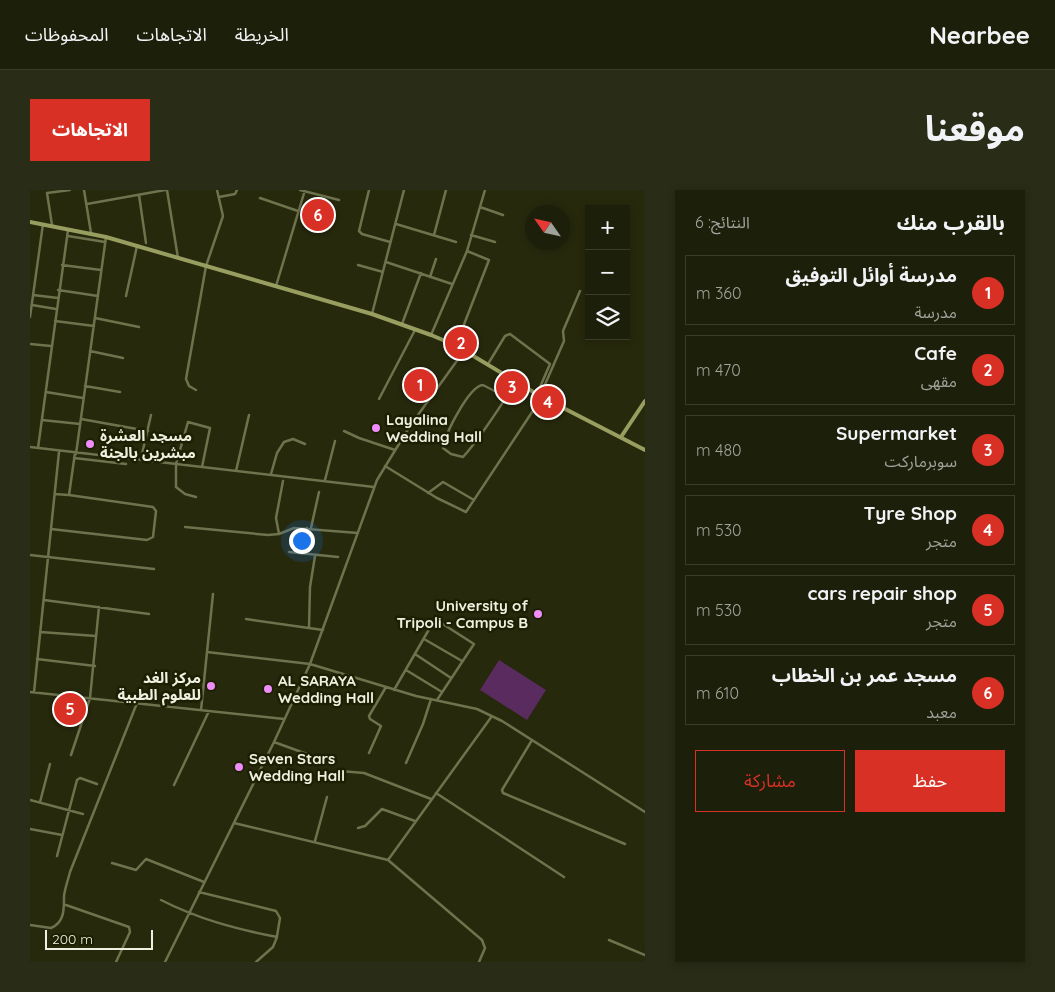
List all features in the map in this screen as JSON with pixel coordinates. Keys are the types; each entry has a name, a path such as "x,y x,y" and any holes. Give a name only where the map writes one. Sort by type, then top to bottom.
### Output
{"street":[{"path":"52,225 47,193 70,190"},
{"path":"84,190 91,233"},
{"path":"135,190 146,243"},
{"path":"87,204 166,190 178,258"},
{"path":"196,390 189,386 186,379 206,266 223,216 217,190"},
{"path":"219,197 235,194 237,190"},
{"path":"300,190 339,200"},
{"path":"369,190 359,231 362,234 390,242"},
{"path":"372,314 404,190"},
{"path":"434,235 446,190"},
{"path":"431,334 467,251 485,190"},
{"path":"276,286 304,191"},
{"path":"260,198 298,211"},
{"path":"480,207 503,215"},
{"path":"30,222 69,228 106,237 372,314 431,334 488,364 540,396 645,450"},
{"path":"30,317 43,224"},
{"path":"396,224 456,242"},
{"path":"38,448 58,290 69,228"},
{"path":"471,235 495,242"},
{"path":"68,236 106,242"},
{"path":"69,495 106,237"},
{"path":"126,296 137,246"},
{"path":"455,346 489,260 467,251"},
{"path":"430,277 436,258"},
{"path":"386,262 452,284"},
{"path":"62,265 101,270"},
{"path":"358,265 383,272"},
{"path":"402,324 421,273"},
{"path":"58,290 98,296"},
{"path":"385,466 428,493 464,512 467,510 540,396 564,341 563,331 580,291"},
{"path":"33,295 58,298"},
{"path":"32,305 56,309"},
{"path":"95,318 139,327"},
{"path":"55,321 94,326"},
{"path":"379,399 416,329"},
{"path":"488,364 505,336 510,334 550,364 540,396"},
{"path":"30,344 51,346"},
{"path":"90,351 122,358"},
{"path":"165,962 274,742 310,664 374,487 395,450 464,351"},
{"path":"506,398 484,386 476,388 462,405 443,448 451,454 463,457 506,398 517,381"},
{"path":"85,386 120,392"},
{"path":"46,392 83,398"},
{"path":"621,437 644,403"},
{"path":"142,454 150,415"},
{"path":"236,471 249,415"},
{"path":"81,419 148,431"},
{"path":"42,420 80,424"},
{"path":"196,497 178,490 176,464 185,424 190,422 210,428 202,467"},
{"path":"344,431 395,450"},
{"path":"271,474 276,454 284,442 294,439 305,444"},
{"path":"325,480 335,441"},
{"path":"30,447 75,454 271,474 374,487"},
{"path":"34,692 59,452"},
{"path":"74,458 126,464"},
{"path":"279,534 276,518 283,481"},
{"path":"428,493 443,482 474,500"},
{"path":"311,528 319,492"},
{"path":"51,529 147,540 153,537 156,511 153,507 55,494"},
{"path":"185,526 268,535 279,534 294,528 358,533"},
{"path":"305,543 307,528"},
{"path":"289,552 338,557"},
{"path":"30,555 154,569"},
{"path":"309,628 309,603 315,556"},
{"path":"201,710 213,594"},
{"path":"44,600 149,614"},
{"path":"71,755 90,698 99,607"},
{"path":"246,619 323,630"},
{"path":"394,690 435,619 474,644 437,700"},
{"path":"40,632 96,636"},
{"path":"424,639 462,661"},
{"path":"207,652 310,664 394,690 477,709 532,740 645,812"},
{"path":"415,654 451,678"},
{"path":"37,659 94,666"},
{"path":"406,670 442,692"},
{"path":"369,753 381,726 370,719 369,716 386,687"},
{"path":"30,692 284,719"},
{"path":"406,763 423,724 430,699"},
{"path":"30,925 51,928 56,926 66,905 64,895 70,872 137,703"},
{"path":"174,786 209,711"},
{"path":"388,860 492,716"},
{"path":"532,740 502,790 503,793 625,844"},
{"path":"274,742 318,758"},
{"path":"40,802 50,764"},
{"path":"340,770 364,773 431,799"},
{"path":"57,856 77,779 97,784"},
{"path":"436,793 564,877"},
{"path":"315,841 327,797"},
{"path":"30,800 83,814"},
{"path":"358,828 365,826 382,809 415,821"},
{"path":"234,823 388,860 482,940 485,948 479,962"},
{"path":"30,829 62,835"},
{"path":"112,863 136,870 146,860 204,882"},
{"path":"199,892 276,911 280,918 277,937 272,947 256,962"},
{"path":"161,900 188,914 238,929 277,937"},
{"path":"66,905 129,927 130,932 116,962"},
{"path":"609,940 645,955"}],"shaded area":[{"path":"499,660 546,690 527,720 480,690"}],"place":[{"name":"مسجد عمر بن الخطاب","path":"318,215"},
{"name":"Cafe","path":"461,343"},
{"name":"مدرسة أوائل التوفيق","path":"420,385"},
{"name":"Supermarket","path":"512,387"},
{"name":"Tyre Shop","path":"548,402"},
{"name":"Layalina Wedding Hall","path":"376,428"},
{"name":"مسجد العشرة مبشرين بالجنة","path":"90,444"},
{"name":"University of Tripoli - Campus B","path":"538,614"},
{"name":"مركز الغد للعلوم الطبية","path":"211,686"},
{"name":"AL SARAYA Wedding Hall","path":"268,689"},
{"name":"cars repair shop","path":"70,709"},
{"name":"Seven Stars Wedding Hall","path":"239,767"}]}
